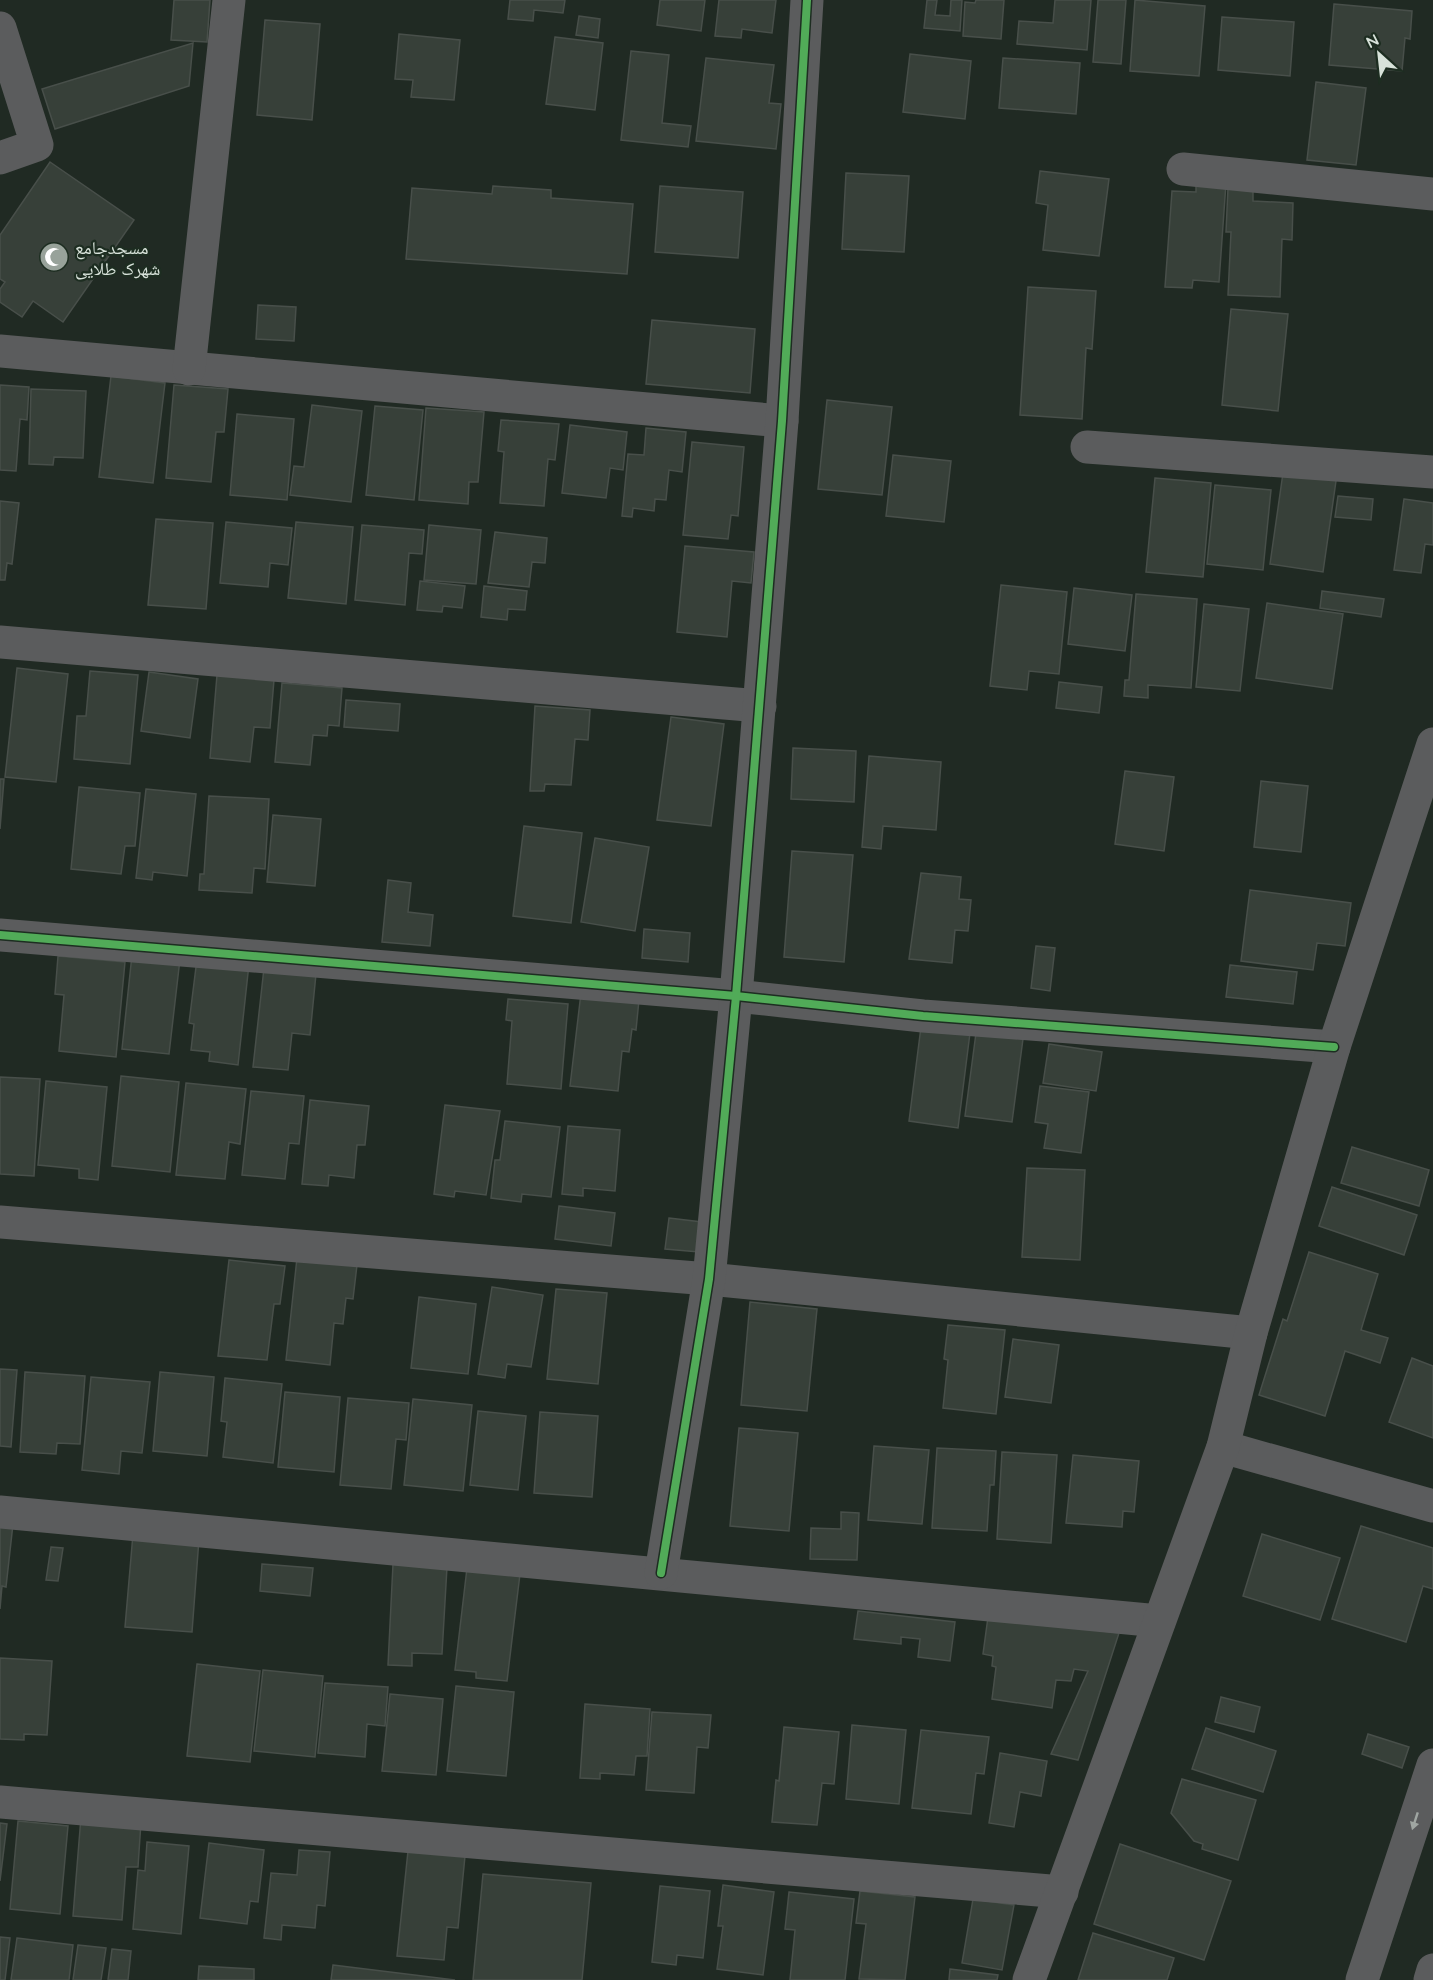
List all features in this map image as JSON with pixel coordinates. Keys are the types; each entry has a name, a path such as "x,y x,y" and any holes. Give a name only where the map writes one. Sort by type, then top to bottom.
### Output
{"street":[{"path":"189,369 229,0"},
{"path":"661,1573 709,1279 736,996 782,421 807,0"},
{"path":"0,28 37,145 0,158"},
{"path":"1183,169 1433,194"},
{"path":"0,351 782,421"},
{"path":"1088,447 1433,472"},
{"path":"0,642 760,706"},
{"path":"1029,1980 1223,1446 1251,1333 1334,1047 1433,744"},
{"path":"0,935 736,996 923,1016 1334,1047"},
{"path":"0,1222 709,1279 1251,1333"},
{"path":"1223,1446 1433,1506"},
{"path":"0,1512 1159,1621"},
{"path":"1362,1980 1433,1765"},
{"path":"0,1802 1062,1892"},
{"path":"1430,1980 1433,1970"}],"building":[{"path":"174,0 210,0 207,42 171,40"},
{"path":"510,0 565,0 563,13 534,10 533,21 508,19"},
{"path":"660,0 705,0 701,31 657,25"},
{"path":"719,0 776,0 772,33 742,29 741,38 715,36"},
{"path":"927,0 937,0 935,15 950,16 951,0 962,0 960,31 924,28"},
{"path":"976,0 1004,0 1001,39 963,36 965,2 975,3"},
{"path":"1055,0 1091,0 1087,50 1017,44 1019,21 1053,23"},
{"path":"1098,0 1126,0 1121,64 1093,62"},
{"path":"1135,0 1205,6 1199,76 1130,71"},
{"path":"1334,4 1412,11 1410,39 1405,38 1402,71 1329,65"},
{"path":"579,16 600,19 598,38 576,35"},
{"path":"1222,17 1294,22 1290,76 1218,70"},
{"path":"265,20 320,24 312,120 257,115"},
{"path":"399,34 460,40 454,100 411,97 413,80 395,79"},
{"path":"555,37 603,43 595,110 546,104"},
{"path":"193,43 189,86 55,129 42,89"},
{"path":"631,51 669,55 662,123 691,126 688,147 621,140"},
{"path":"910,54 971,61 965,119 903,112"},
{"path":"706,58 774,65 769,103 781,104 776,149 696,141"},
{"path":"1003,58 1080,63 1076,114 999,108"},
{"path":"1316,82 1366,88 1356,165 1307,160"},
{"name":"مسجدجامع شهرک طلایی","path":"50,162 134,220 63,322 33,301 22,317 0,302 0,289 5,282 0,279 0,235"},
{"path":"1040,171 1109,179 1099,256 1043,250 1048,205 1036,203"},
{"path":"846,173 909,176 904,252 842,249"},
{"path":"1196,181 1226,183 1219,282 1193,280 1192,288 1165,287 1172,191 1196,192"},
{"path":"493,186 551,190 551,198 633,204 627,274 406,259 412,188 492,194"},
{"path":"660,186 743,192 738,258 655,252"},
{"path":"1228,188 1253,189 1253,201 1293,203 1292,240 1282,239 1280,297 1228,295 1231,232 1226,232"},
{"path":"1028,287 1096,291 1092,349 1086,348 1082,419 1020,415"},
{"path":"258,305 296,307 294,341 256,339"},
{"path":"1231,309 1288,314 1278,411 1222,405"},
{"path":"652,320 755,329 750,393 646,384"},
{"path":"111,376 165,383 153,483 99,477"},
{"path":"0,385 29,387 27,420 20,419 16,471 0,470"},
{"path":"174,385 228,389 224,432 216,432 211,482 166,478"},
{"path":"31,389 86,391 83,458 54,457 53,465 29,464"},
{"path":"827,400 892,407 882,495 818,489"},
{"path":"312,405 362,411 351,502 290,495 294,466 304,467"},
{"path":"375,406 423,410 414,500 366,495"},
{"path":"426,408 484,412 478,482 469,482 468,504 419,500"},
{"path":"237,414 294,419 287,500 230,495"},
{"path":"501,420 559,424 555,460 548,459 544,506 500,503 504,452 498,451"},
{"path":"570,425 627,432 623,470 610,468 606,498 562,493"},
{"path":"646,428 686,432 682,472 669,470 666,500 655,499 654,511 633,508 632,517 622,516 628,454 644,455"},
{"path":"692,442 744,447 738,516 731,515 728,539 683,535"},
{"path":"893,455 951,461 944,522 886,516"},
{"path":"1284,466 1337,474 1323,572 1270,564"},
{"path":"1155,478 1211,483 1203,577 1146,572"},
{"path":"1215,485 1271,490 1263,570 1207,564"},
{"path":"1338,496 1373,499 1371,520 1335,517"},
{"path":"1404,499 1433,503 1433,545 1425,544 1421,573 1394,570"},
{"path":"0,501 19,503 12,564 7,563 5,580 0,580"},
{"path":"156,519 213,523 206,609 148,605"},
{"path":"226,522 292,528 288,565 270,563 268,587 220,583"},
{"path":"296,522 353,527 346,604 288,598"},
{"path":"362,525 424,530 422,554 409,553 405,605 355,600"},
{"path":"429,525 481,530 476,584 424,580"},
{"path":"495,532 547,538 545,563 532,562 529,587 488,583"},
{"path":"685,546 754,552 751,583 732,581 727,637 677,632"},
{"path":"420,581 465,586 462,608 443,606 442,612 417,610"},
{"path":"1001,585 1067,592 1059,674 1029,671 1027,690 990,686"},
{"path":"484,586 527,591 525,610 508,609 507,620 481,617"},
{"path":"1074,588 1132,595 1125,651 1068,644"},
{"path":"1322,591 1384,599 1381,617 1320,608"},
{"path":"1136,594 1197,599 1191,688 1148,685 1148,698 1124,696 1125,680 1129,680"},
{"path":"1267,603 1343,614 1332,689 1256,678"},
{"path":"1204,604 1249,609 1240,691 1196,687"},
{"path":"17,668 68,674 56,782 5,777"},
{"path":"90,671 138,675 130,764 74,759 77,716 86,716"},
{"path":"149,672 198,679 190,738 141,731"},
{"path":"217,675 274,680 270,728 254,727 250,762 210,758"},
{"path":"1059,682 1102,687 1099,713 1056,708"},
{"path":"282,683 342,688 339,726 328,725 327,736 313,735 310,765 275,762"},
{"path":"346,700 400,704 398,731 344,727"},
{"path":"535,706 590,710 588,740 575,739 571,785 545,784 544,791 530,791"},
{"path":"671,717 724,724 711,826 657,820"},
{"path":"793,748 856,751 854,802 791,799"},
{"path":"869,756 941,762 936,830 883,826 881,849 862,847"},
{"path":"1125,771 1174,777 1164,851 1115,844"},
{"path":"0,779 4,779 0,829"},
{"path":"1261,781 1308,786 1301,852 1254,847"},
{"path":"79,787 140,793 135,846 125,846 121,874 71,869"},
{"path":"146,789 196,794 187,876 153,872 152,880 136,878"},
{"path":"209,796 269,799 265,869 254,868 252,893 199,890 200,874 204,874"},
{"path":"273,815 321,819 315,886 267,882"},
{"path":"524,826 582,833 571,923 513,916"},
{"path":"595,838 649,847 635,931 581,922"},
{"path":"792,851 853,855 844,962 784,957"},
{"path":"921,873 961,877 959,899 971,900 968,931 955,930 952,963 909,959"},
{"path":"388,880 411,883 408,912 433,915 430,946 382,942"},
{"path":"1250,890 1351,903 1345,946 1317,943 1313,970 1241,961"},
{"path":"644,929 690,933 688,962 642,958"},
{"path":"1036,946 1055,948 1050,991 1031,988"},
{"path":"132,955 180,959 169,1054 122,1049"},
{"path":"58,956 125,962 116,1057 59,1051 64,995 55,994"},
{"path":"197,959 249,964 238,1065 209,1061 210,1052 191,1050 194,1024 189,1023"},
{"path":"1230,965 1297,972 1293,1004 1226,997"},
{"path":"264,968 316,974 310,1035 292,1033 288,1070 253,1067"},
{"path":"581,993 639,1000 636,1030 632,1029 629,1052 622,1051 618,1091 570,1086"},
{"path":"508,999 568,1004 561,1089 507,1084 512,1021 506,1020"},
{"path":"921,1027 970,1033 958,1128 909,1121"},
{"path":"976,1033 1023,1039 1012,1122 965,1116"},
{"path":"1049,1044 1102,1052 1096,1091 1043,1083"},
{"path":"121,1076 179,1082 170,1172 112,1166"},
{"path":"0,1077 40,1079 34,1176 0,1174"},
{"path":"46,1081 107,1087 98,1180 79,1178 79,1169 38,1165"},
{"path":"186,1083 246,1089 240,1144 229,1142 225,1179 176,1175"},
{"path":"1040,1086 1089,1092 1081,1153 1044,1148 1048,1124 1035,1122"},
{"path":"251,1091 304,1096 299,1144 289,1143 285,1179 242,1175"},
{"path":"310,1100 369,1106 365,1145 357,1145 354,1178 329,1175 328,1186 302,1184"},
{"path":"445,1105 500,1111 486,1195 455,1191 454,1197 434,1194"},
{"path":"505,1121 560,1127 551,1197 522,1194 521,1202 491,1198 495,1160 500,1160"},
{"path":"568,1126 620,1130 615,1191 583,1188 583,1196 562,1194"},
{"path":"1352,1147 1429,1170 1419,1206 1341,1183"},
{"path":"1027,1168 1085,1170 1080,1260 1022,1257"},
{"path":"1332,1187 1417,1215 1404,1255 1319,1226"},
{"path":"559,1206 615,1213 611,1246 555,1239"},
{"path":"669,1218 702,1222 699,1252 665,1249"},
{"path":"1309,1252 1378,1274 1361,1330 1388,1338 1380,1363 1345,1351 1325,1416 1259,1395 1283,1319 1287,1321"},
{"path":"297,1258 357,1265 353,1299 346,1298 343,1324 334,1323 330,1365 286,1360"},
{"path":"229,1260 285,1266 280,1304 274,1304 267,1360 218,1356"},
{"path":"492,1287 543,1295 531,1367 507,1364 505,1378 478,1374"},
{"path":"556,1289 607,1293 598,1384 547,1379"},
{"path":"419,1297 476,1304 468,1374 411,1368"},
{"path":"750,1302 817,1309 807,1411 741,1405"},
{"path":"948,1325 1005,1330 996,1414 943,1408 948,1360 944,1359"},
{"path":"1013,1339 1059,1345 1051,1403 1005,1397"},
{"path":"1412,1358 1433,1366 1433,1438 1389,1422"},
{"path":"0,1369 17,1370 11,1447 0,1446"},
{"path":"25,1372 85,1376 80,1444 57,1443 56,1454 20,1452"},
{"path":"160,1372 214,1377 207,1456 153,1451"},
{"path":"91,1377 150,1382 142,1453 121,1451 119,1474 82,1470"},
{"path":"225,1378 282,1384 273,1463 223,1457 227,1422 221,1421"},
{"path":"285,1392 340,1397 334,1472 278,1467"},
{"path":"348,1398 409,1403 406,1440 396,1439 391,1489 340,1485"},
{"path":"413,1399 472,1405 463,1491 404,1485"},
{"path":"478,1411 526,1416 518,1490 470,1485"},
{"path":"540,1412 598,1416 592,1497 534,1493"},
{"path":"739,1428 798,1433 789,1531 730,1526"},
{"path":"874,1446 929,1450 922,1524 868,1520"},
{"path":"937,1448 996,1451 994,1485 990,1485 987,1531 932,1528"},
{"path":"1002,1452 1057,1455 1051,1543 997,1539"},
{"path":"1073,1455 1139,1461 1134,1512 1123,1511 1122,1527 1066,1523"},
{"path":"841,1512 859,1513 857,1560 810,1559 811,1528 841,1529"},
{"path":"0,1522 13,1524 6,1587 2,1586 0,1609"},
{"path":"1361,1526 1433,1548 1433,1589 1423,1586 1406,1642 1332,1619"},
{"path":"133,1534 199,1539 192,1632 125,1627"},
{"path":"1262,1534 1340,1558 1320,1620 1243,1596"},
{"path":"51,1547 63,1548 58,1581 46,1580"},
{"path":"262,1564 313,1568 310,1596 260,1591"},
{"path":"393,1564 447,1567 442,1654 412,1653 412,1666 388,1665"},
{"path":"467,1568 520,1574 507,1681 476,1678 476,1672 455,1670"},
{"path":"858,1611 955,1622 950,1661 918,1657 920,1639 901,1637 901,1644 854,1639"},
{"path":"988,1617 1119,1633 1078,1760 1051,1754 1088,1671 1074,1669 1071,1681 1056,1680 1052,1708 992,1699 996,1667 992,1666 993,1656 983,1654"},
{"path":"0,1658 52,1661 47,1735 24,1734 24,1740 0,1739"},
{"path":"197,1664 260,1671 250,1762 187,1756"},
{"path":"263,1670 323,1676 315,1757 254,1751"},
{"path":"325,1683 388,1687 385,1726 367,1724 365,1757 318,1753"},
{"path":"456,1686 514,1692 506,1776 447,1771"},
{"path":"390,1694 443,1699 436,1775 382,1771"},
{"path":"1221,1697 1260,1707 1254,1732 1215,1722"},
{"path":"585,1704 650,1709 647,1756 636,1756 634,1775 600,1773 600,1779 580,1778"},
{"path":"652,1712 711,1715 708,1748 697,1747 694,1793 646,1790"},
{"path":"852,1725 906,1730 899,1804 846,1799"},
{"path":"784,1727 839,1732 834,1784 822,1783 817,1825 772,1822 776,1780 779,1781"},
{"path":"1206,1728 1276,1751 1263,1792 1192,1769"},
{"path":"921,1730 989,1737 984,1774 976,1773 971,1814 912,1808"},
{"path":"1368,1734 1409,1747 1402,1768 1362,1754"},
{"path":"1000,1753 1047,1761 1041,1796 1020,1792 1014,1827 989,1823"},
{"path":"1182,1779 1256,1800 1238,1860 1202,1849 1203,1844 1194,1841 1171,1813"},
{"path":"81,1817 141,1822 138,1867 126,1867 122,1920 73,1916"},
{"path":"18,1821 68,1826 60,1914 10,1909"},
{"path":"0,1823 7,1824 0,1881"},
{"path":"147,1842 189,1846 181,1934 133,1929 138,1870 145,1871"},
{"path":"209,1843 264,1850 258,1902 250,1901 247,1924 200,1918"},
{"path":"1120,1844 1231,1881 1204,1960 1094,1924"},
{"path":"299,1850 330,1852 325,1906 317,1905 315,1928 282,1925 281,1940 264,1938 271,1873 297,1875"},
{"path":"408,1851 465,1856 458,1928 447,1927 444,1960 397,1956"},
{"path":"483,1874 591,1883 582,1980 473,1980"},
{"path":"723,1885 774,1892 763,1975 717,1969 723,1926 718,1926"},
{"path":"660,1886 710,1891 703,1958 677,1955 676,1965 652,1962"},
{"path":"860,1891 915,1897 905,1980 859,1979 866,1924 856,1923"},
{"path":"789,1892 854,1899 845,1980 790,1980 795,1930 785,1929"},
{"path":"973,1899 1014,1905 1002,1970 962,1963"},
{"path":"1093,1933 1174,1958 1167,1980 1078,1980"},
{"path":"0,1937 10,1938 5,1980 0,1980"},
{"path":"17,1938 73,1945 69,1980 11,1980"},
{"path":"78,1945 106,1948 101,1980 73,1980"},
{"path":"112,1949 131,1951 128,1980 108,1980"},
{"path":"333,1965 455,1980 331,1980"},
{"path":"199,1966 254,1969 254,1980 198,1980"},
{"path":"950,1969 998,1975 997,1980 949,1980"}],"cycle path":[{"path":"661,1573 709,1279 736,996 782,421 807,0"},
{"path":"0,935 736,996 923,1016 1334,1047"}],"place":[{"name":"مسجدجامع شهرک طلایی","path":"54,257"}]}
